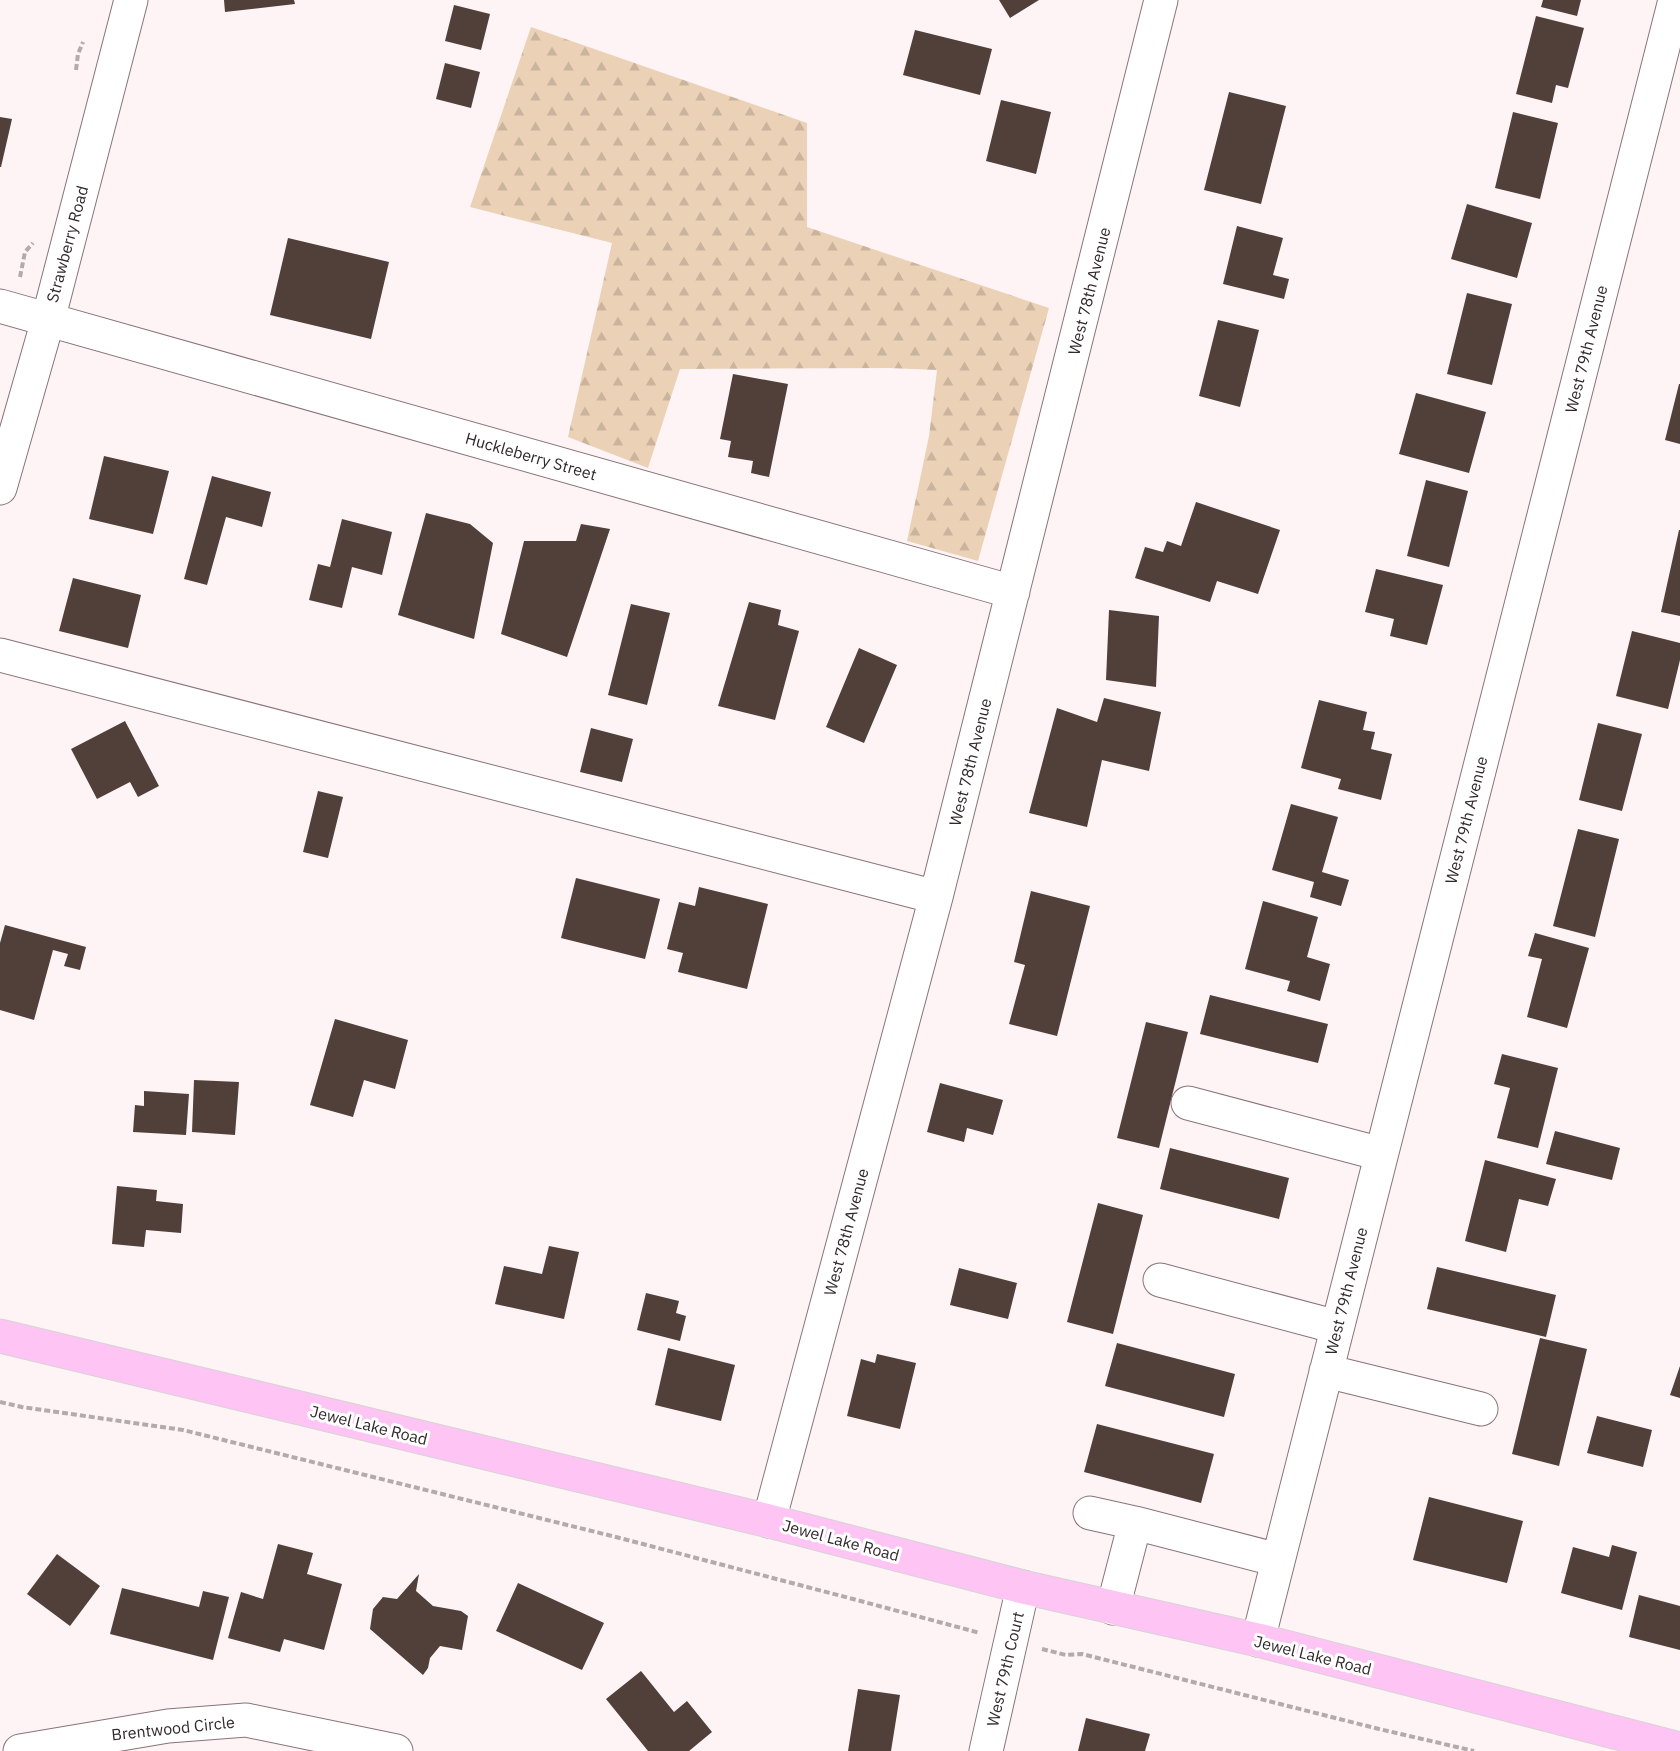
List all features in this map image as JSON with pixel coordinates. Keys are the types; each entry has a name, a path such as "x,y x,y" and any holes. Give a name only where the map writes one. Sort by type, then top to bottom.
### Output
{"main road":[{"name":"Jewel Lake Road","path":"0,1336 769,1521 1023,1587 1257,1641 1680,1749"}],"street":[{"name":"Strawberry Road","path":"0,488 48,320 131,0"},
{"name":"West 78th Avenue","path":"769,1521 936,897 1161,0"},
{"name":"West 79th Avenue","path":"1257,1641 1675,0"},
{"name":"Huckleberry Street","path":"0,306 1013,592"},
{"path":"0,655 936,897"},
{"path":"1188,1103 1381,1154"},
{"path":"1160,1280 1337,1327"},
{"path":"1326,1371 1481,1409"},
{"path":"1090,1512 1278,1560"},
{"path":"1113,1608 1135,1523"},
{"name":"West 79th Court","path":"986,1751 1023,1587"},
{"name":"Brentwood Circle","path":"20,1751 168,1725 246,1720 396,1751"}],"path":[{"path":"0,1402 183,1430 627,1540 1012,1642 1066,1655 1082,1654 1474,1751"}],"green space":[{"path":"531,27 807,123 807,227 1049,308 978,561 907,541 929,436 937,370 889,368 680,369 648,468 568,437 612,243 470,207"}],"building":[{"path":"224,0 294,0 295,4 225,12"},
{"path":"999,0 1039,0 1010,18"},
{"path":"1543,0 1581,0 1577,16 1541,7"},
{"path":"454,5 490,14 481,50 445,41"},
{"path":"1536,16 1584,28 1568,88 1556,85 1552,103 1516,94"},
{"path":"915,30 992,49 980,95 903,75"},
{"path":"445,63 480,72 471,108 436,99"},
{"path":"1229,92 1286,106 1261,204 1204,190"},
{"path":"1001,100 1051,112 1036,174 986,161"},
{"path":"1513,112 1558,123 1540,199 1495,188"},
{"path":"0,117 12,119 1,167 0,167"},
{"path":"1467,204 1532,223 1517,278 1451,259"},
{"path":"1237,226 1283,238 1273,275 1289,279 1284,299 1223,284"},
{"path":"288,238 389,262 371,339 270,315"},
{"path":"1467,293 1512,304 1492,385 1447,374"},
{"path":"1218,320 1259,330 1240,407 1199,396"},
{"path":"733,374 788,384 769,477 751,473 753,461 728,457 731,441 720,439"},
{"path":"1680,384 1680,444 1665,440"},
{"path":"1416,393 1486,412 1469,473 1399,454"},
{"path":"104,456 169,471 153,534 89,519"},
{"path":"212,476 271,492 262,527 226,517 207,585 184,579"},
{"path":"1426,480 1468,491 1449,567 1407,556"},
{"path":"1196,502 1280,530 1258,594 1217,581 1210,602 1135,578 1145,547 1163,552 1167,541 1181,546"},
{"path":"426,513 470,524 493,543 474,639 398,615"},
{"path":"342,519 392,532 382,575 352,567 342,608 309,600 318,564 330,567"},
{"path":"581,524 610,529 567,657 501,634 524,541 576,541"},
{"path":"1680,530 1680,616 1661,612"},
{"path":"1376,569 1443,585 1427,645 1390,636 1394,619 1365,612"},
{"path":"73,578 141,595 128,648 59,631"},
{"path":"749,602 781,610 778,625 799,631 775,720 718,706"},
{"path":"631,604 670,613 647,705 608,695"},
{"path":"1109,610 1159,616 1156,687 1106,680"},
{"path":"1632,631 1680,643 1680,660 1668,709 1616,696"},
{"path":"859,648 897,665 864,743 826,727"},
{"path":"1104,698 1161,712 1149,771 1102,760 1087,827 1029,813 1057,708 1097,722"},
{"path":"1319,700 1367,712 1363,730 1375,732 1371,749 1392,754 1381,800 1338,789 1341,779 1301,768"},
{"path":"125,721 159,786 138,797 130,782 97,799 71,749"},
{"path":"1598,723 1642,734 1622,811 1579,800"},
{"path":"591,728 633,739 622,782 580,772"},
{"path":"318,791 343,797 328,858 303,852"},
{"path":"1291,804 1338,817 1322,872 1349,880 1341,906 1310,897 1314,882 1272,870"},
{"path":"1578,829 1619,839 1595,937 1553,926"},
{"path":"576,878 660,899 645,959 561,938"},
{"path":"699,887 768,904 747,989 678,972 683,953 667,949 679,902 695,906"},
{"path":"1031,891 1090,906 1057,1036 1009,1024 1025,965 1014,962"},
{"path":"1263,901 1318,917 1307,957 1330,964 1320,1001 1287,991 1290,981 1245,969"},
{"path":"5,925 86,947 80,970 64,966 68,954 53,950 34,1020 0,1010 0,943"},
{"path":"1535,933 1589,948 1567,1028 1527,1017 1542,959 1528,956"},
{"path":"1210,995 1328,1024 1318,1063 1200,1034"},
{"path":"335,1019 408,1040 395,1089 364,1080 353,1117 310,1105"},
{"path":"1146,1022 1188,1032 1159,1148 1117,1138"},
{"path":"1502,1054 1558,1068 1538,1148 1497,1138 1510,1088 1494,1084"},
{"path":"194,1080 239,1082 235,1135 192,1132"},
{"path":"940,1083 1003,1100 993,1135 967,1128 964,1142 927,1132"},
{"path":"144,1091 189,1094 186,1135 133,1132 135,1105 144,1106"},
{"path":"1555,1131 1620,1148 1612,1180 1546,1164"},
{"path":"1170,1148 1289,1178 1279,1219 1160,1189"},
{"path":"1485,1160 1556,1179 1548,1206 1519,1199 1506,1252 1465,1241"},
{"path":"117,1186 157,1190 156,1201 183,1204 181,1233 146,1230 144,1247 112,1244"},
{"path":"1098,1203 1143,1215 1113,1334 1067,1322"},
{"path":"549,1246 579,1252 564,1319 495,1304 504,1266 542,1274"},
{"path":"1437,1267 1556,1295 1546,1337 1427,1309"},
{"path":"959,1268 1017,1283 1008,1319 950,1305"},
{"path":"646,1293 679,1301 676,1313 686,1316 680,1341 637,1330"},
{"path":"1540,1338 1587,1349 1559,1466 1512,1454"},
{"path":"1117,1343 1235,1374 1224,1417 1105,1386"},
{"path":"668,1348 735,1365 721,1421 655,1405"},
{"path":"877,1354 916,1363 900,1429 847,1416 861,1359 875,1363"},
{"path":"1680,1366 1680,1398 1670,1395"},
{"path":"1597,1416 1652,1430 1643,1467 1587,1453"},
{"path":"1097,1424 1214,1454 1201,1503 1084,1472"},
{"path":"1429,1497 1523,1521 1507,1583 1413,1560"},
{"path":"278,1544 313,1553 307,1574 342,1584 324,1650 284,1639 280,1652 228,1638 241,1592 263,1599"},
{"path":"1612,1545 1637,1552 1622,1610 1561,1593 1573,1547 1609,1557"},
{"path":"57,1554 100,1586 70,1626 27,1594"},
{"path":"419,1574 416,1591 433,1606 461,1611 468,1616 462,1650 440,1646 430,1658 428,1668 423,1675 370,1629 373,1609 383,1597 397,1599"},
{"path":"518,1583 604,1623 582,1670 496,1631"},
{"path":"122,1588 199,1607 203,1591 229,1597 213,1660 110,1634"},
{"path":"1639,1595 1680,1606 1680,1650 1629,1637"},
{"path":"641,1671 674,1712 687,1701 712,1732 689,1751 648,1751 606,1699"},
{"path":"858,1689 900,1695 891,1751 848,1751"},
{"path":"1086,1718 1150,1734 1145,1751 1078,1751"}]}
